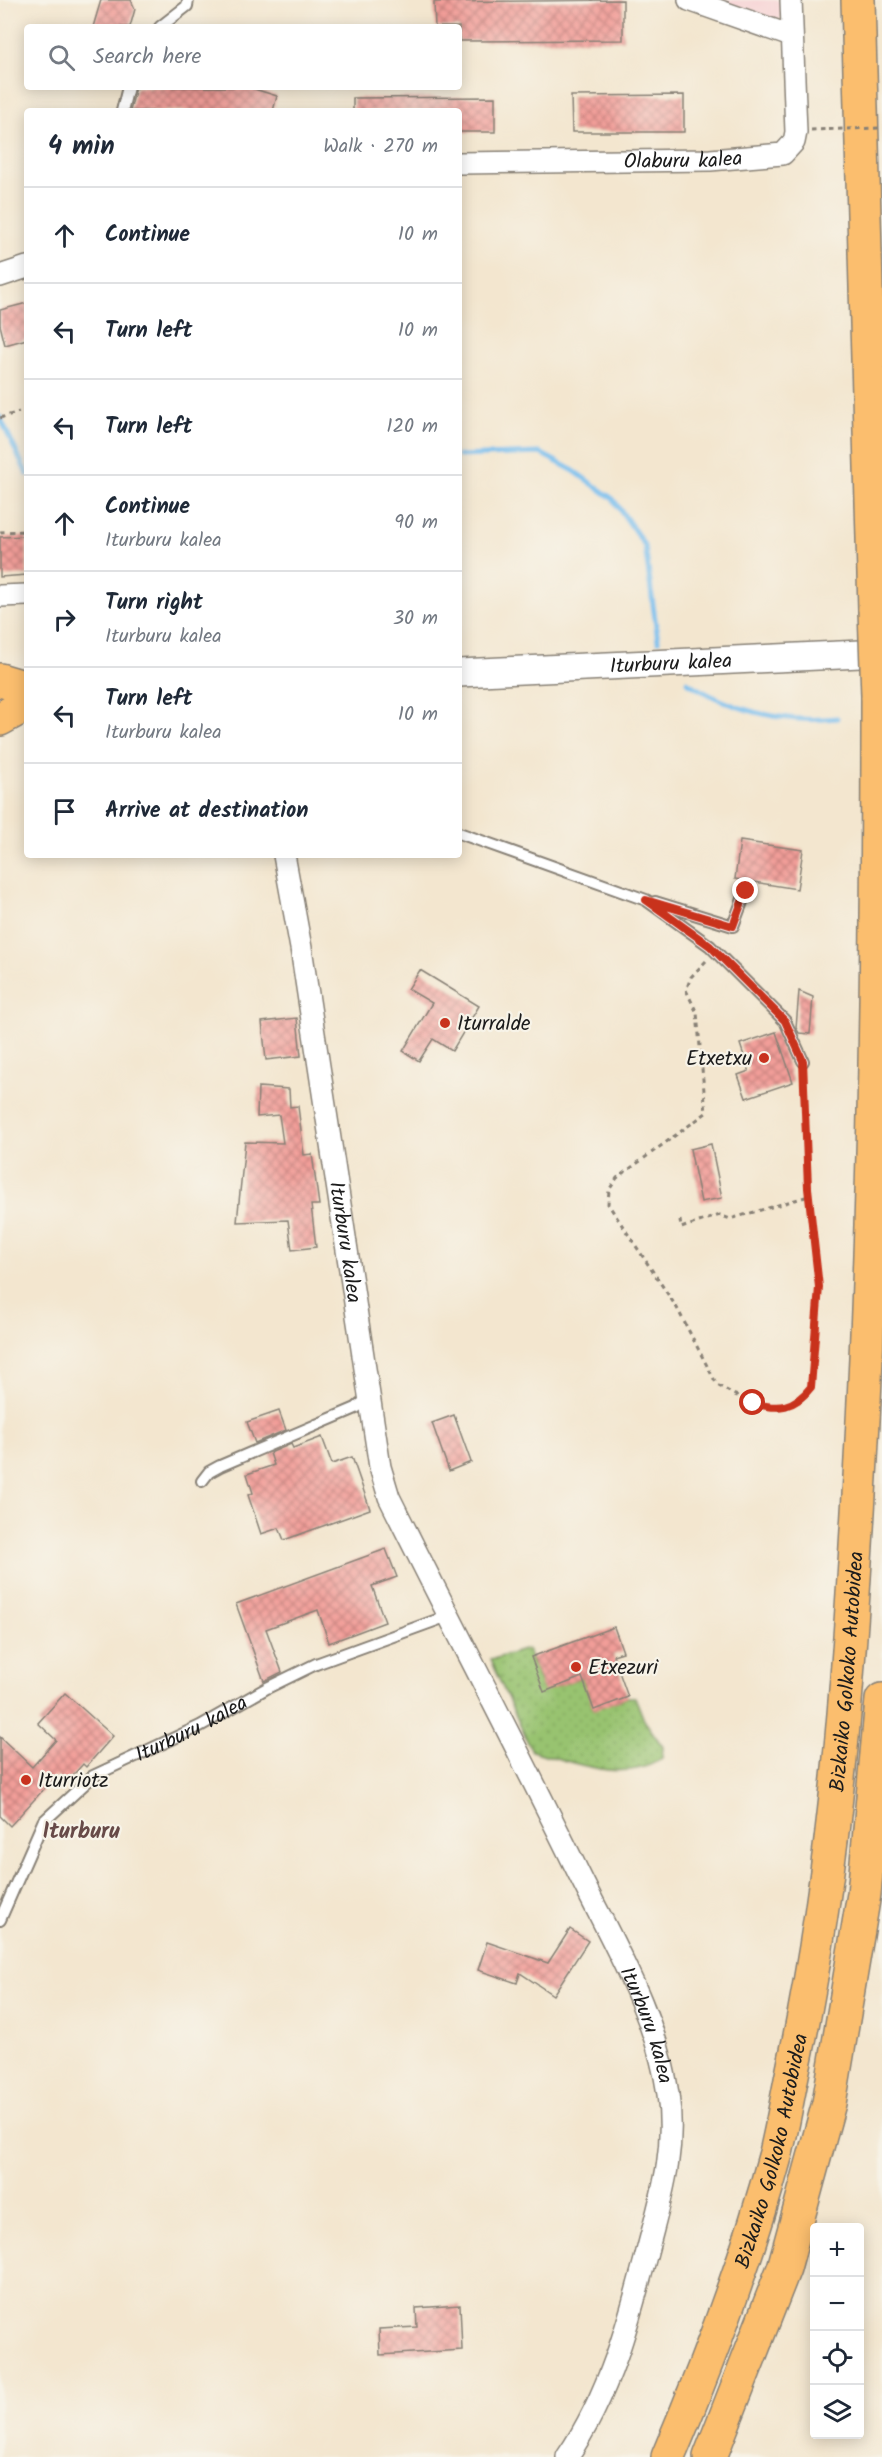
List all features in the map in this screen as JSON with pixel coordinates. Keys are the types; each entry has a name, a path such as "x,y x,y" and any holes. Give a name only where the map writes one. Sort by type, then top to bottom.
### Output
{"highway":[{"name":"Bizkaiko Golkoko Autobidea","path":"668,2457 713,2351 776,2152 812,1984 826,1895 852,1629 867,1352 877,969 878,696 858,0"},
{"path":"0,680 24,689"},
{"path":"0,719 24,706"},
{"name":"Bizkaiko Golkoko Autobidea","path":"710,2457 784,2268 829,2103 864,1894 882,1700"}],"street":[{"path":"689,0 791,36"},
{"name":"Olaburu kalea","path":"462,163 710,160 783,154 794,142 796,132 791,0"},
{"path":"0,276 24,268"},
{"path":"0,596 24,595"},
{"name":"Iturburu kalea","path":"462,673 882,653"},
{"path":"0,690 24,690"},
{"path":"0,702 24,699"},
{"name":"Iturburu kalea","path":"285,858 301,948 368,1398 380,1467 389,1497 611,1933 656,2043 668,2092 671,2124 670,2162 631,2315 612,2370 584,2431 567,2457"}],"lane":[{"path":"164,24 187,6 188,0"},
{"path":"123,108 127,90"},
{"path":"462,834 646,900 733,926 746,891"},
{"path":"646,900 715,951 785,1021 803,1061"},
{"path":"202,1481 208,1473 220,1466 356,1408 368,1398"},
{"name":"Iturburu kalea","path":"0,1920 43,1822 93,1776 200,1726 267,1688 316,1664 448,1616"}],"path":[{"path":"811,130 882,128"},
{"path":"0,418 19,412"},
{"path":"0,532 24,531"},
{"path":"715,951 691,977 686,990 697,1013 706,1113 617,1178 609,1190 608,1204 677,1308 717,1385 744,1399 772,1408 785,1408 802,1399 811,1387 819,1287 804,1133 803,1061"},
{"path":"680,1220 681,1228 720,1215 730,1219 809,1196"}],"shaded area":[{"path":"711,0 782,0 781,23"}],"green space":[{"path":"527,1649 544,1691 582,1677 594,1709 628,1697 635,1697 644,1720 663,1747 662,1758 648,1766 615,1771 581,1765 532,1751 490,1660"}],"building":[{"path":"101,0 131,0 135,9 131,24 94,24"},
{"path":"623,0 623,40 462,41 462,24 435,24 434,2"},
{"path":"135,90 258,90 277,96 274,108 131,108"},
{"path":"684,95 684,132 572,132 571,96"},
{"path":"495,97 495,132 462,132 462,108 353,108 353,98"},
{"path":"24,304 24,340 5,345 0,325 0,310"},
{"path":"24,536 24,575 0,577 0,537"},
{"path":"740,841 803,850 797,889 735,879"},
{"name":"Iturralde","path":"420,970 479,1006 452,1051 433,1039 419,1061 403,1051 432,1003 408,989"},
{"path":"799,991 813,997 810,1034 799,1033 796,1028"},
{"path":"297,1018 301,1056 266,1060 262,1022"},
{"name":"Etxetxu","path":"776,1032 793,1082 746,1098 738,1075 749,1071 740,1044"},
{"path":"258,1087 289,1089 290,1107 298,1106 304,1155 312,1154 319,1205 311,1205 316,1247 292,1250 288,1220 237,1222 245,1142 283,1143 279,1115 257,1117"},
{"path":"711,1144 722,1198 701,1202 690,1149"},
{"path":"279,1411 286,1430 255,1443 247,1422"},
{"path":"454,1415 471,1462 449,1471 432,1423"},
{"path":"322,1437 332,1464 352,1457 370,1509 284,1540 279,1528 261,1534 248,1495 253,1493 247,1474 274,1465 270,1453 291,1444 293,1448"},
{"path":"386,1549 397,1577 372,1586 385,1622 329,1643 318,1610 266,1629 282,1672 264,1681 236,1604"},
{"name":"Etxezuri","path":"614,1627 623,1652 613,1655 628,1697 594,1710 582,1677 544,1692 531,1657"},
{"path":"65,1693 113,1736 86,1767 83,1764 65,1784 56,1776 10,1826 0,1816 0,1737 32,1767 56,1740 38,1723"},
{"path":"570,1929 588,1941 553,1995 520,1973 517,1983 478,1970 487,1942 548,1963"},
{"path":"460,2305 462,2350 380,2355 379,2329 417,2327 416,2308"}],"waterway":[{"path":"0,417 24,468"},
{"path":"462,456 540,453 574,471 613,499 645,546 658,641"},
{"path":"687,682 722,701 759,713 797,719 837,718"}],"place":[{"name":"Iturralde","path":"445,1023"},
{"name":"Etxetxu","path":"764,1058"},
{"name":"Etxezuri","path":"576,1667"},
{"name":"Iturriotz","path":"26,1780"}],"district":[{"name":"Iturburu","path":"81,1830"}],"route":[{"path":"746,891 733,926 646,900 710,946 785,1021 803,1061 804,1133 819,1287 811,1387 802,1399 785,1408 772,1408 753,1403"}]}
